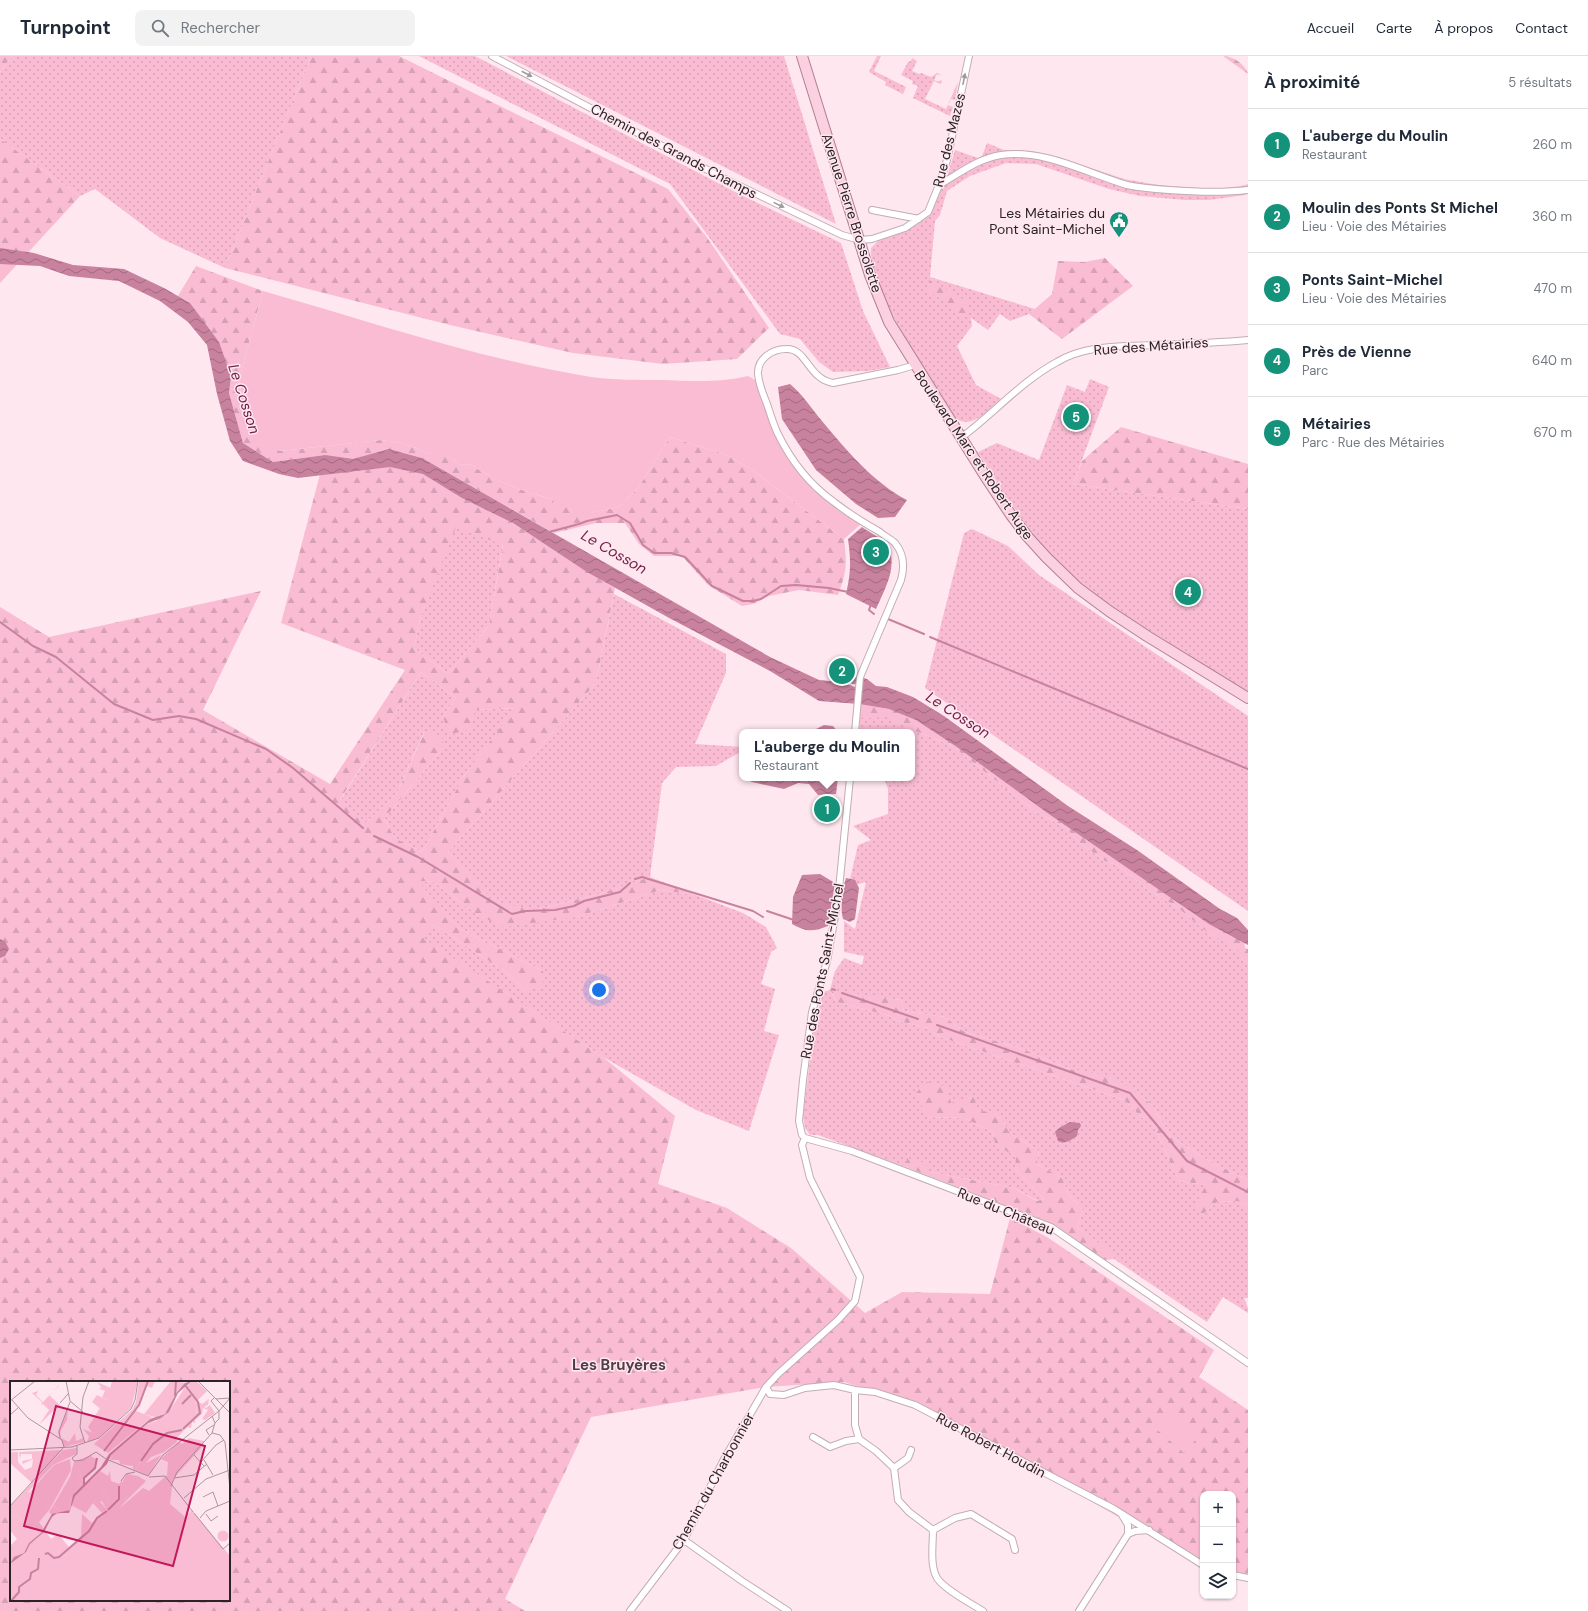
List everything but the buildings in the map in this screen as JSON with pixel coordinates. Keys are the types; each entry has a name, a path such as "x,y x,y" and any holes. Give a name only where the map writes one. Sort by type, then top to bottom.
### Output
{"main road":[{"name":"Avenue Pierre Brossolette","path":"802,56 870,275 889,322 915,364"},
{"name":"Boulevard Marc et Robert Auge","path":"915,364 987,479 1027,536 1046,557 1078,588 1109,611 1248,698"}],"street":[{"name":"Chemin des Grands Champs","path":"492,56 719,176 842,235 860,240"},
{"name":"Rue des Mazes","path":"860,240 872,240 905,228 928,212 939,185 954,129 969,56"},
{"path":"939,185 977,162 990,158 1015,154 1044,157 1136,187 1213,192 1248,190"},
{"path":"872,210 919,219"},
{"name":"Rue des Métairies","path":"962,437 986,419 1036,375 1057,361 1077,353 1102,347 1248,340"},
{"path":"854,729 860,677 901,580 904,570 903,559 894,542 834,502 816,488 793,460 777,432 759,382 758,370 760,362 767,355 786,349 791,349 801,355 818,378 833,383 898,370 915,364"},
{"name":"Rue des Ponts Saint-Michel","path":"766,1387 778,1374 838,1320 855,1301 860,1277 810,1178 802,1145 805,1138 802,1135 799,1122 812,1012 828,961 836,907 850,781"},
{"name":"Rue du Château","path":"805,1138 852,1151 1051,1227 1248,1363"},
{"name":"Rue Robert Houdin","path":"766,1387 770,1394 784,1395 805,1388 834,1385 854,1390 875,1392 915,1405 1122,1515 1149,1530 1200,1563"},
{"name":"Chemin du Charbonnier","path":"630,1611 684,1540 723,1461 766,1387"},
{"path":"854,1390 855,1425 859,1439 876,1451 894,1468 898,1500 909,1512 933,1530"},
{"path":"813,1437 830,1447 846,1441 859,1439"},
{"path":"894,1468 908,1458 911,1450"},
{"path":"933,1530 955,1518 970,1514 1012,1539 1015,1550"},
{"path":"1079,1611 1128,1534 1128,1525 1122,1515"},
{"path":"933,1530 932,1562 936,1578 946,1588 983,1611"},
{"path":"1128,1534 1135,1531 1149,1530"},
{"path":"684,1540 788,1611"},
{"path":"1236,1576 1248,1578"}],"green space":[{"path":"0,56 12,56 0,72"},
{"path":"12,56 311,56 225,268 160,238 95,189 80,196 0,139 0,72"},
{"path":"311,56 399,56 668,189 706,236 769,328 737,359 663,364 573,353 450,325 225,268"},
{"path":"419,56 475,56 739,194 841,243 863,311 890,367 869,371 833,372 819,362 800,339 780,334 670,184"},
{"path":"506,56 784,56 836,224"},
{"path":"877,56 881,56 874,71 906,87 903,94 885,85 886,82 869,72"},
{"path":"1223,56 1231,57 1238,61 1248,74"},
{"path":"912,58 917,61 912,71 931,77 937,73 943,76 937,74 934,80 939,82 940,80 942,81 941,84 934,81 925,99 946,109 958,82 955,100 951,99 948,105 953,107 950,116 913,98 918,86 912,84 913,81 901,75"},
{"path":"0,139 80,196 0,283"},
{"path":"987,143 1004,150 1033,151 1058,157 1124,179 1158,185 1224,188 1248,184 1248,188 1192,190 1129,183 1068,163 1008,153 947,177 955,150 978,158 982,156"},
{"path":"1027,156 1059,163 1117,184 1246,192 1246,195 1209,200 1185,200 1140,196 1109,189 1036,164 1006,163 970,176 947,191 940,215 935,221 930,277 1035,309 1029,314 1010,321 1000,314 988,330 971,318 972,326 957,346 976,385 1001,399 986,413 975,420 969,422 963,421 956,419 902,333 884,296 877,277 872,259 871,248 878,241 904,232 923,220 931,213 941,190 947,183 969,168 1000,157"},
{"path":"1105,258 1133,286 1062,339 1029,314 1052,294 1058,261 1085,262"},
{"path":"196,266 263,291 239,380 249,427 280,451 381,440 396,442 420,449 428,454 440,452 454,460 459,465 471,464 480,471 500,481 521,490 554,500 553,506 569,506 573,513 590,513 619,507 638,488 670,437 727,455 752,470 844,539 846,567 838,595 799,590 769,596 753,604 742,606 708,585 682,556 654,556 639,544 625,523 596,523 554,533 422,458 401,452 615,588 596,683 448,852 493,901 534,910 603,893 650,877 696,895 661,890 577,917 503,927 478,915 434,882 418,881 459,928 543,971 542,986 526,991 506,972 434,925 423,938 603,1057 675,1116 658,1184 727,1208 791,1248 865,1313 902,1292 990,1294 1010,1218 1047,1237 1214,1350 1199,1377 1248,1410 1248,1577 1236,1576 1236,1491 1200,1491 1200,1563 936,1413 844,1382 766,1387 591,1417 505,1599 525,1611 0,1611 0,607 49,637 261,591 203,710 330,784 405,670 281,623 325,455 273,462 243,443 229,393 231,376 190,303 178,296","holes":["456,527 503,545 489,625 448,674 414,648 420,619","421,672 456,698 443,716 448,735 471,729 475,710 515,708 464,776 422,852 395,838 384,819 443,748 442,736 425,731 397,793 366,823 340,800"]},
{"path":"929,280 970,303 964,317 928,290"},
{"path":"263,291 467,350 591,377 626,380 705,381 727,380 748,376 755,380 779,444 799,473 861,524 844,539 752,470 727,455 670,437 638,488 619,507 590,513 573,513 569,506 553,506 554,500 521,490 500,481 480,471 471,464 459,465 454,460 440,453 428,454 420,449 396,442 381,440 280,451 255,440 249,427 239,380"},
{"path":"1090,379 1109,387 1073,484 1248,509 1248,691 1122,613 1070,574 1035,537 1005,495 978,452 997,443 1039,460 1067,385 1085,392"},
{"path":"1121,427 1248,464 1248,509 1073,484 1082,461"},
{"path":"455,526 503,544 489,625 448,674 414,648 420,619"},
{"path":"972,529 1008,546 1039,575 1248,716 1248,911 925,688 964,533"},
{"path":"614,594 726,654 726,673 695,744 739,747 739,753 716,766 676,767 662,783 650,877 603,893 534,910 493,902 448,852 596,683"},
{"path":"421,672 456,698 443,716 475,710 516,708 464,776 422,852 395,838 384,819 443,748 424,732 397,793 366,823 340,801"},
{"path":"859,704 912,713 1244,941 1245,948 1248,949 1248,964 1243,960 1238,950 1207,932 1177,907 1150,891 1117,865 1105,861 1080,843 1066,828 1033,810 951,745 915,731 915,729 910,729 887,717 860,718 858,714"},
{"path":"887,716 910,729 859,729 860,718"},
{"path":"915,731 951,745 1033,810 1066,828 1080,843 1105,861 1117,865 1150,891 1177,907 1207,932 1239,950 1243,960 1248,964 1248,1180 1204,1158 1171,1137 1152,1105 1113,1077 1069,1069 1025,1050 963,1031 945,1017 904,1011 901,1000 830,991 837,1002 890,1016 898,1021 929,1028 935,1035 1124,1100 1142,1118 1149,1116 1179,1181 1207,1185 1202,1215 1217,1202 1238,1201 1248,1208 1248,1298 1244,1298 1248,1308 1248,1313 1223,1297 1207,1322 1114,1259 1113,1253 1077,1228 1083,1211 1069,1195 1062,1178 1037,1164 1039,1151 1013,1135 995,1113 927,1117 964,1118 993,1132 995,1144 1017,1157 1015,1169 1044,1199 1038,1201 1014,1188 930,1172 908,1158 906,1167 818,1135 810,1135 805,1128 803,1116 814,1027 823,992 830,990 835,971 844,958 862,965 864,956 844,952 844,921 855,929 866,882 848,887 858,845 871,840 853,826 888,814 888,789 885,781 915,781"},
{"path":"417,881 434,882 478,915 577,917 661,890 696,895 743,913 766,927 777,948 771,952 761,984 775,989 764,1031 779,1035 749,1131 696,1110 603,1057 422,938 434,925 506,972 526,991 543,971 459,928"},
{"path":"830,990 901,1000 904,1011 945,1017 963,1031 1025,1050 1069,1069 1113,1076 1152,1105 1171,1137 1204,1158 1248,1180 1248,1208 1238,1201 1217,1202 1202,1215 1194,1207 1206,1185 1179,1181 1149,1116 1142,1118 1124,1100 935,1035 929,1028 898,1021 890,1016 837,1002"},
{"path":"926,1082 947,1087 951,1103 975,1095 976,1110 995,1113 1013,1135 1039,1151 1037,1164 1062,1178 1069,1195 1083,1211 1077,1228 1114,1253 1114,1259 1105,1260 1046,1221 906,1167 907,1158 925,1163 930,1172 1014,1188 1037,1201 1044,1199 1015,1169 1016,1157 995,1144 993,1132 964,1118 927,1117 916,1093"},
{"path":"1168,1411 1198,1437 1184,1453 1154,1427"}],"water":[{"path":"0,248 34,253 73,265 124,269 164,288 190,303 219,342 231,376 229,393 243,443 273,462 325,455 353,459 389,449 422,458 770,657 819,680 841,682 861,689 861,685 852,684 848,678 857,676 867,679 876,686 887,687 913,697 944,716 1068,806 1137,850 1220,909 1237,918 1248,930 1248,945 1209,924 1046,812 957,747 916,720 889,709 859,704 819,701 770,671 671,619 587,572 513,523 462,498 423,474 390,467 298,478 279,474 243,461 230,441 217,394 207,345 188,322 160,301 119,281 69,276 40,266 0,264"},
{"path":"790,384 803,397 831,432 861,465 883,485 907,500 895,517 878,518 856,504 816,470 782,419 778,387"},
{"path":"862,527 883,541 890,551 890,576 876,609 846,594 850,566 848,539"},
{"path":"824,725 833,726 836,729 816,729"},
{"path":"750,781 838,781 836,794 818,795 809,784 798,783 784,789"},
{"path":"820,874 835,883 828,926 814,930 801,929 792,924 793,897 802,875"},
{"path":"846,878 855,880 859,888 855,919 850,922 843,919 842,909 843,888"},
{"path":"0,939 5,941 9,949 5,956 0,958"},
{"path":"1070,1122 1080,1123 1081,1126 1078,1130 1077,1136 1066,1142 1058,1141 1055,1132"}],"waterway":[{"name":"Le Cosson","path":"549,532 587,521 617,515 630,523 643,545 654,553 671,553 685,557 712,586 743,601 761,599 781,586 796,585 829,588 848,592"},
{"path":"871,604 869,610 874,614"},
{"path":"888,619 924,634"},
{"path":"0,622 33,646 56,657 114,704 153,720 179,716 196,719 266,749 293,768 363,828"},
{"path":"930,637 1248,769"},
{"path":"374,836 418,857 512,914 525,911 555,910 574,906 584,901 620,892 630,883"},
{"path":"635,879 642,877 753,911 763,917"},
{"path":"767,911 794,920"},
{"path":"842,993 918,1019"},
{"path":"937,1025 1130,1093 1187,1161 1248,1192"}],"place":[{"name":"Les Métairies du Pont Saint-Michel","path":"1119,238"},
{"name":"Métairies","path":"1076,417"},
{"name":"Ponts Saint-Michel","path":"876,552"},
{"name":"Près de Vienne","path":"1188,592"},
{"name":"Moulin des Ponts St Michel","path":"842,671"},
{"name":"L'auberge du Moulin","path":"827,809"}],"district":[{"name":"Les Bruyères","path":"619,1365"}]}
